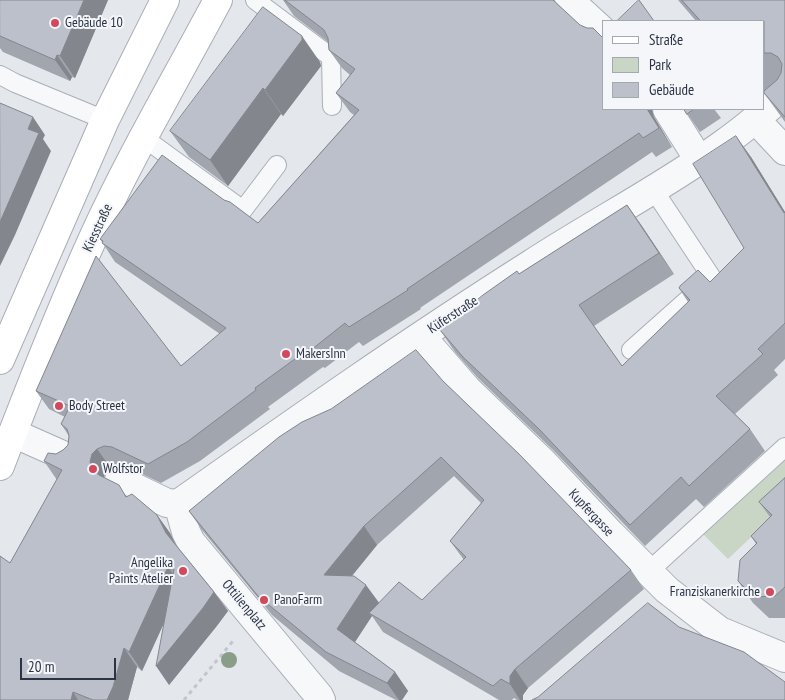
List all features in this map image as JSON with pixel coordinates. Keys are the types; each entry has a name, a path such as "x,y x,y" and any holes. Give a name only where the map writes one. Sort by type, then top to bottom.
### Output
{"main road":[{"path":"0,360 105,120 165,0"},
{"name":"Kiesstraße","path":"0,466 85,255 144,138 218,0"}],"street":[{"path":"569,0 602,30"},
{"name":"Küferstraße","path":"178,504 332,394 532,263 699,160 756,120 785,94"},
{"path":"668,110 699,160"},
{"path":"756,120 785,151"},
{"name":"Kupfergasse","path":"420,336 467,389 544,462 655,588 720,631 785,658"},
{"path":"13,432 67,457"},
{"path":"119,480 167,503 178,504"},
{"name":"Ottilienplatz","path":"178,504 191,542 320,696 321,700"}],"lane":[{"path":"255,0 332,57 332,106"},
{"path":"0,75 105,120"},
{"path":"144,138 243,210 277,165"},
{"path":"631,350 712,278 653,189"},
{"path":"655,588 785,448"}],"path":[{"path":"184,700 245,608"}],"green space":[{"path":"785,456 785,505 728,559 702,533"}],"building":[{"path":"0,0 84,0 60,56 57,55 55,60 0,36"},
{"path":"285,0 553,0 580,25 593,28 602,37 602,110 648,110 659,128 643,138 639,133 408,290 349,327 345,323 311,350 310,348 255,388 256,390 187,442 148,464 112,447 104,446 97,449 92,454 90,462 93,470 119,485 126,497 132,494 157,515 166,533 214,592 156,666 174,569 168,567 129,652 124,648 113,687 107,700 93,700 73,692 71,700 0,700 0,556 10,563 62,470 44,461 48,453 56,454 68,445 69,436 67,429 61,424 70,406 36,391 96,256 181,366 226,328 102,243 103,241 100,239 162,155 258,223 359,110 336,93 355,69 329,50 328,38 324,30"},
{"path":"639,0 653,20 618,20"},
{"path":"682,0 785,0 785,117 765,94 765,90 777,80 781,73 782,64 778,57 771,53 765,53 765,20 700,20"},
{"path":"263,7 302,36 302,40 265,90 263,88 210,160 170,131"},
{"path":"0,103 33,117 28,129 39,133 0,222"},
{"path":"685,110 693,110 687,114"},
{"path":"736,136 785,212 785,323 758,349 763,354 716,396 750,429 689,486 681,477 630,525 539,429 463,357 440,330 483,295 517,271 519,274 627,205 659,253 579,305 622,366 690,300 679,288 680,286 698,270 710,282 744,248 693,164"},
{"path":"416,350 443,381 519,454 631,570 515,669 510,676 510,684 501,679 493,686 369,613 399,582 422,600 466,557 450,541 484,500 441,457 364,526 324,575 354,576 366,585 337,629 395,672 387,683 326,652 258,596 189,511 279,437 302,422 331,409"},
{"path":"785,478 785,587 775,596 754,597 738,581 740,560 757,543 751,536 772,515 759,502"},
{"path":"648,603 679,627 744,652 785,682 785,700 532,700 538,697"}],"place":[{"name":"Gebäude 10","path":"55,23"},
{"name":"MakersInn","path":"286,354"},
{"name":"Body Street","path":"59,406"},
{"name":"Wolfstor","path":"93,469"},
{"name":"Angelika Paints Atelier","path":"183,571"},
{"name":"Franziskanerkirche","path":"770,592"},
{"name":"PanoFarm","path":"264,600"}]}
